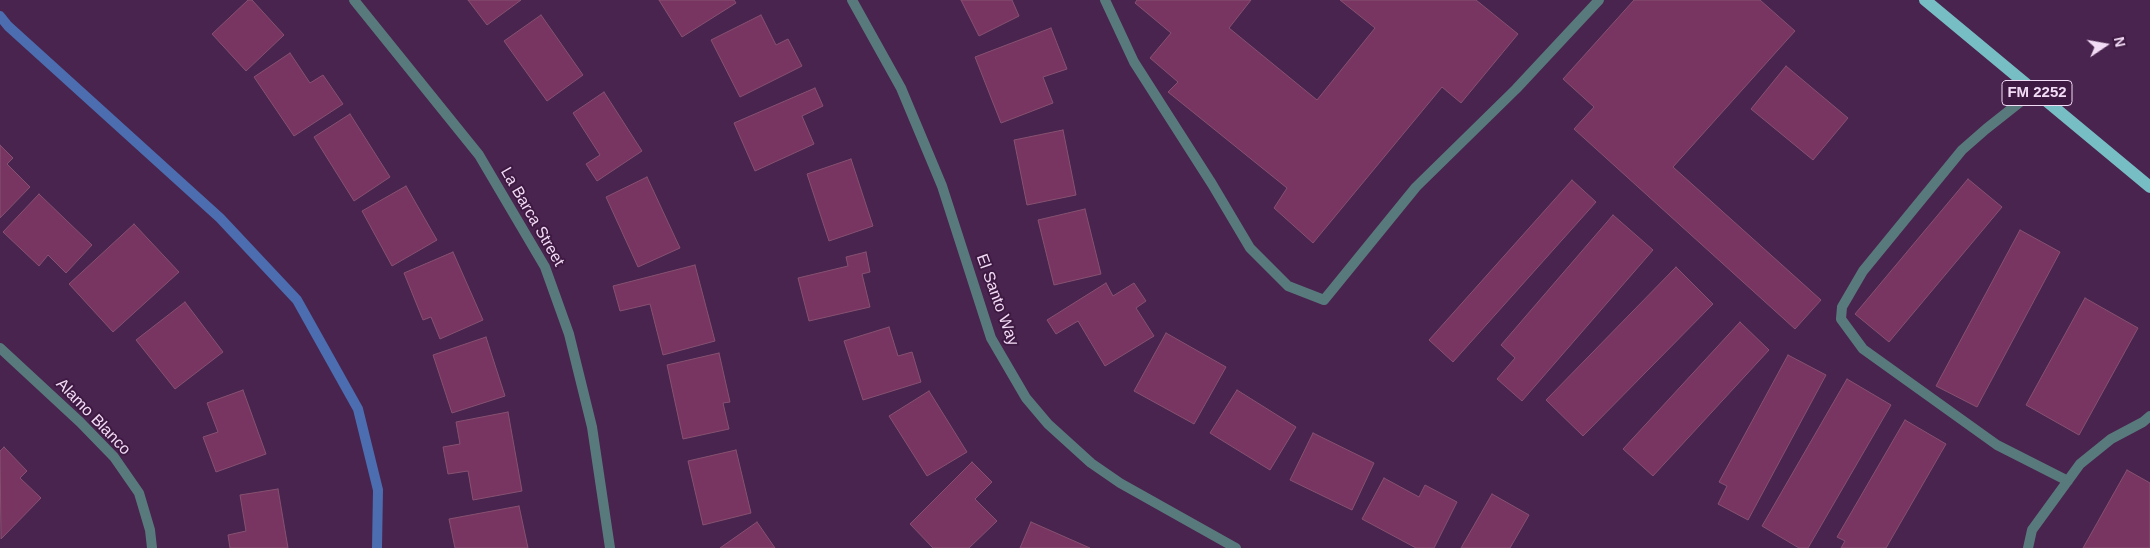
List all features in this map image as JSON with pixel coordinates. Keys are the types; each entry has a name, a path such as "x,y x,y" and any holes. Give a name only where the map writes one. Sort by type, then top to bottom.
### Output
{"main road":[{"name":"FM 2252","path":"1925,0 2150,187"}],"street":[{"name":"La Barca Street","path":"354,0 479,155 545,266 569,334 592,427 610,548"},
{"name":"El Santo Way","path":"852,0 902,88 942,186 991,338 1026,398 1048,424 1091,463 1120,483 1236,548"},
{"path":"1105,0 1134,62 1212,184 1250,248 1288,286 1324,300 1416,186 1516,89 1599,0"},
{"path":"2034,91 1962,150 1863,271 1842,307 1841,319 1864,349 1910,383 1997,445 2068,481"},
{"name":"Alamo Blanco","path":"0,348 80,422 114,457 139,493 150,530 152,548"},
{"path":"2028,548 2032,530 2080,464 2111,439 2144,422 2150,416"}],"building":[{"path":"248,0 252,0 284,35 246,71 212,34"},
{"path":"468,0 521,0 487,25"},
{"path":"659,0 734,0 736,3 682,37"},
{"path":"961,0 1012,0 1019,16 979,36"},
{"path":"1137,0 1251,0 1229,28 1317,100 1375,28 1340,0 1476,0 1518,34 1461,103 1442,87 1313,243 1274,208 1287,188 1168,92 1178,82 1150,58 1171,33 1135,3"},
{"path":"1634,0 1760,0 1795,31 1673,167 1821,300 1795,329 1574,129 1594,107 1563,79"},
{"path":"541,15 583,75 547,101 504,41"},
{"path":"761,15 776,45 788,39 802,66 740,97 711,40"},
{"path":"1051,28 1067,69 1043,77 1053,103 1001,123 975,57"},
{"path":"290,53 310,83 323,75 343,104 294,136 254,77"},
{"path":"1786,66 1848,118 1813,160 1751,109"},
{"path":"815,88 823,106 802,116 814,144 755,171 734,123"},
{"path":"604,92 642,151 597,181 586,164 600,155 573,113"},
{"path":"350,114 390,177 354,201 314,137"},
{"path":"1063,130 1076,195 1027,205 1014,140"},
{"path":"0,145 13,158 7,164 30,187 0,218"},
{"path":"851,159 873,226 829,241 807,174"},
{"path":"647,177 680,248 638,267 606,197"},
{"path":"1968,179 2002,207 1889,342 1855,314"},
{"path":"1572,180 1596,202 1453,362 1429,340"},
{"path":"406,186 437,240 392,266 362,211"},
{"path":"39,194 92,245 66,273 48,255 39,266 3,232"},
{"path":"1085,209 1101,274 1054,285 1038,220"},
{"path":"1613,215 1653,250 1522,401 1497,379 1515,358 1501,345"},
{"path":"134,224 179,272 113,332 69,284"},
{"path":"2020,230 2060,252 1977,407 1936,386"},
{"path":"453,252 483,320 440,339 431,317 423,320 404,273"},
{"path":"866,252 870,272 862,274 870,307 809,321 798,278 848,266 846,257"},
{"path":"695,265 715,341 663,355 650,304 620,311 613,286"},
{"path":"1676,267 1713,304 1583,436 1546,400"},
{"path":"1106,283 1113,296 1134,283 1146,301 1136,308 1154,336 1105,366 1078,321 1056,334 1047,320"},
{"path":"2085,298 2138,328 2079,435 2026,405"},
{"path":"185,302 223,352 175,389 136,340"},
{"path":"1740,322 1769,350 1653,476 1623,449"},
{"path":"889,327 898,356 912,352 921,382 863,400 844,341"},
{"path":"1166,333 1226,367 1194,424 1134,391"},
{"path":"486,337 505,396 452,413 433,355"},
{"path":"719,353 730,402 723,403 729,429 683,439 667,365"},
{"path":"1788,355 1826,375 1748,520 1718,504 1727,486 1719,482"},
{"path":"1847,379 1891,405 1808,548 1799,548 1762,526"},
{"path":"243,390 266,454 216,472 203,437 218,432 207,403"},
{"path":"1237,390 1296,427 1270,470 1210,433"},
{"path":"929,391 967,452 927,476 889,416"},
{"path":"508,412 522,491 473,500 468,471 448,474 443,447 460,444 456,422"},
{"path":"1905,420 1946,444 1886,548 1841,548 1845,541 1837,537"},
{"path":"1313,433 1374,463 1352,510 1290,480"},
{"path":"4,447 27,471 20,478 41,498 1,539 0,451"},
{"path":"736,450 751,513 703,525 688,461"},
{"path":"972,462 992,482 975,499 997,521 969,548 933,548 910,524"},
{"path":"2127,470 2150,483 2150,548 2083,548"},
{"path":"1384,478 1419,497 1425,485 1457,502 1434,548 1416,548 1362,519"},
{"path":"278,489 288,548 230,548 228,535 246,531 240,495"},
{"path":"1492,494 1529,515 1510,548 1461,548"},
{"path":"519,506 528,548 455,548 449,519"},
{"path":"757,522 775,548 720,548"},
{"path":"1031,522 1090,548 1020,548"}],"waterway":[{"path":"0,16 8,26 220,218 297,300 358,409 378,490 377,548"}]}
